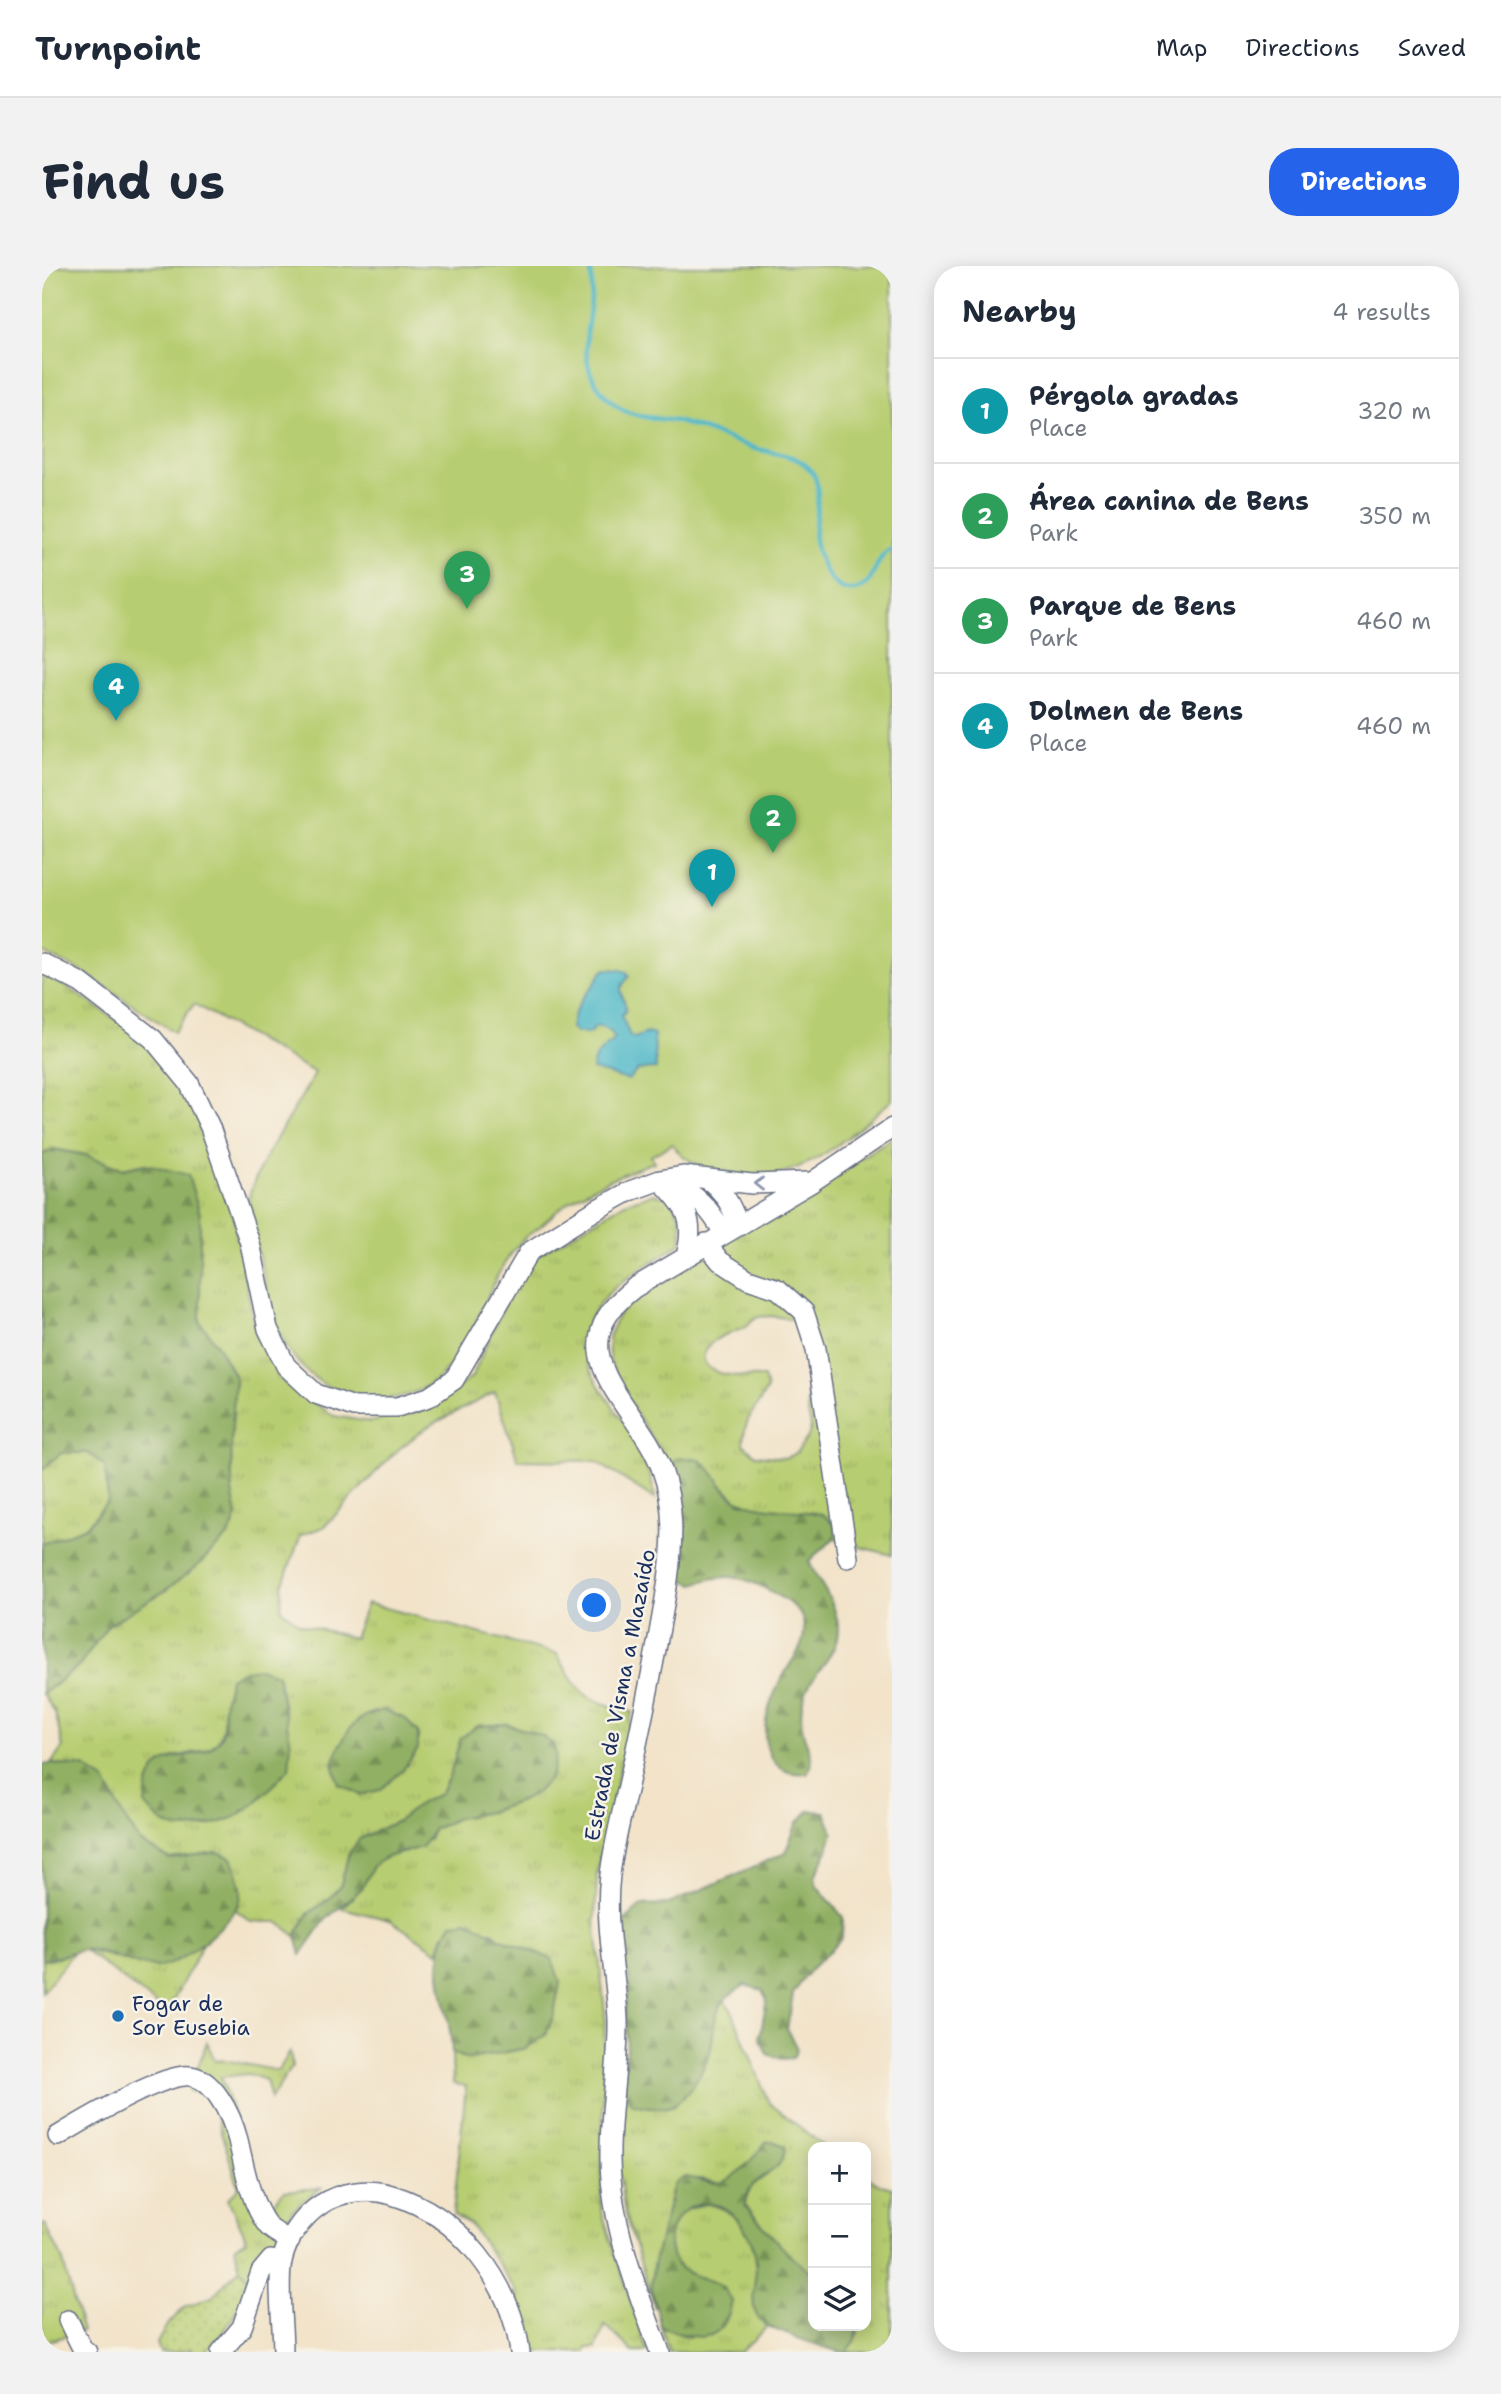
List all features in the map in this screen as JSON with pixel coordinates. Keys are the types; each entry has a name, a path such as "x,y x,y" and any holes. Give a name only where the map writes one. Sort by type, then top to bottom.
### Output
{"street":[{"path":"42,963 81,984 153,1039 188,1083 211,1127 250,1242 268,1329 286,1366 316,1394 354,1407 397,1407 429,1397 453,1380 529,1252 630,1191 660,1180 683,1177 752,1184 812,1182"},
{"name":"Estrada de Visma a Mazaído","path":"660,2352 628,2258 613,2194 611,2124 618,2019 609,1942 608,1898 614,1855 662,1620 671,1553 671,1507 668,1487 654,1452 603,1373 598,1345 605,1323 621,1298 731,1228 812,1182 891,1128"},
{"path":"706,1178 724,1195 731,1228"},
{"path":"660,1180 687,1190 731,1228"},
{"path":"660,1180 682,1202 690,1218 686,1256"},
{"path":"706,1244 720,1261 748,1279 778,1289 804,1312 816,1349 848,1558"},
{"path":"58,2136 152,2087 185,2076 201,2080 215,2089 236,2133 250,2191 268,2226 290,2241"},
{"path":"283,2352 282,2262 290,2241 311,2211 327,2200 346,2193 363,2191 382,2192 411,2200 439,2216 478,2254 494,2279 507,2308 520,2352"},
{"path":"221,2352 242,2328 261,2272 271,2260 282,2262"},
{"path":"68,2320 82,2348 87,2352"}],"green space":[{"path":"42,266 892,266 892,1100 831,1149 814,1160 778,1174 759,1176 707,1168 688,1159 672,1144 651,1156 654,1162 581,1194 521,1241 503,1266 454,1362 436,1380 414,1393 384,1399 358,1398 327,1386 305,1369 284,1343 272,1312 252,1232 248,1204 266,1157 315,1073 194,1004 174,1032 85,973 42,952"},
{"path":"42,974 70,989 136,1033 193,1105 231,1205 257,1338 285,1384 334,1416 370,1422 425,1410 472,1377 509,1293 536,1256 625,1203 653,1194 672,1199 681,1219 682,1242 608,1294 592,1314 585,1333 584,1351 589,1368 636,1443 649,1474 655,1499 595,1461 518,1460 495,1392 427,1427 394,1453 324,1527 301,1535 282,1586 281,1609 300,1624 354,1638 367,1603 557,1654 572,1680 585,1694 632,1712 597,1872 595,1921 605,2012 601,2209 647,2352 633,2352 605,2325 596,2348 587,2348 586,2352 531,2352 515,2289 471,2225 453,2214 466,2086 453,2084 452,2053 468,2059 526,2048 538,1953 501,1939 493,1932 444,1934 438,1952 390,1920 342,1908 362,1888 373,1866 387,1856 406,1852 429,1839 434,1829 457,1818 489,1812 523,1800 552,1744 540,1735 506,1724 477,1726 461,1738 450,1775 440,1794 422,1802 398,1821 359,1839 348,1856 341,1885 330,1898 308,1914 296,1936 278,1922 251,1922 235,1909 241,1892 238,1878 217,1852 170,1859 140,1842 122,1814 84,1767 51,1764 63,1747 55,1713 43,1694 80,1665 108,1625 166,1590 196,1567 230,1534 237,1515 232,1492 231,1441 235,1377 218,1346 200,1322 200,1214 146,1164 123,1169 86,1155 53,1149 42,1155","holes":["277,1674 281,1696 270,1788 235,1817 203,1827 175,1828 155,1816 173,1757 197,1752 213,1745 222,1732 224,1706"]},
{"path":"892,1138 892,1555 835,1538 835,1527 822,1514 758,1507 737,1500 695,1458 671,1462 672,1470 646,1430 612,1366 608,1348 610,1335 626,1305","holes":["771,1316 794,1319 806,1333 811,1359 807,1392 811,1426 808,1437 796,1453 786,1458 756,1455 743,1444 744,1434 748,1420 767,1389 764,1377 718,1372 706,1365 704,1353 711,1343 745,1327 755,1318"]},
{"path":"53,1149 86,1155 123,1169 146,1164 188,1175 200,1214 200,1322 218,1346 235,1377 231,1441 232,1492 237,1515 230,1534 196,1567 166,1590 108,1625 80,1665 42,1694 42,1544 86,1527 108,1501 105,1466 88,1453 61,1453 42,1470 42,1155"},
{"path":"61,1453 88,1453 105,1466 108,1501 86,1527 42,1544 42,1470"},
{"path":"695,1458 707,1466 736,1499 764,1507 822,1514 835,1528 832,1540 809,1561 832,1604 838,1632 831,1653 812,1680 802,1704 803,1734 811,1756 807,1773 791,1773 778,1766 771,1757 765,1736 771,1702 803,1639 803,1620 797,1609 760,1586 742,1579 714,1578 694,1584 680,1578 683,1511 671,1462"},
{"path":"259,1668 277,1674 291,1744 289,1769 257,1801 235,1817 188,1829 166,1824 145,1804 148,1783 155,1769 164,1762 209,1749 218,1741 223,1728 224,1705 230,1678 244,1670"},
{"path":"384,1710 406,1719 418,1733 418,1749 402,1771 380,1790 360,1795 339,1784 333,1763 351,1728 364,1717"},
{"path":"506,1724 540,1735 553,1744 556,1755 551,1777 537,1792 523,1800 489,1812 457,1818 434,1829 422,1847 387,1857 373,1866 362,1888 325,1920 301,1955 296,1936 308,1914 330,1898 341,1885 348,1856 359,1839 398,1821 422,1802 440,1794 450,1775 461,1738 477,1726"},
{"path":"42,1765 84,1767 105,1781 140,1842 170,1859 218,1852 231,1858 239,1879 241,1895 236,1909 228,1919 192,1951 158,1967 90,1950 42,1960"},
{"path":"809,1811 825,1812 833,1832 815,1876 817,1886 843,1917 842,1938 809,1971 793,1994 787,2029 797,2049 793,2058 782,2059 767,2054 760,2037 767,1999 762,1990 745,1985 719,2007 711,2047 689,2091 668,2107 631,2103 622,2087 627,2049 625,2010 630,1981 621,1958 623,1922 642,1905 669,1904 785,1853 797,1823"},
{"path":"471,1921 501,1939 552,1959 560,1982 554,2014 546,2035 526,2048 468,2059 452,2053 440,1954 452,1923"},
{"path":"204,1942 167,2012 84,1950 139,1965 182,1957"},
{"path":"74,1952 42,1992 42,1960"},
{"path":"724,2000 732,2011 769,2103 819,2142 808,2142 808,2270 789,2255 745,2206 751,2188 767,2175 767,2142 728,2181 720,2183 698,2179 674,2184 653,2266 651,2287 655,2308 625,2214 618,2165 622,2087 712,2045 713,2020"},
{"path":"207,2042 215,2061 225,2060 278,2071 290,2052 292,2066 271,2099 266,2080 248,2074 221,2077 262,2206 271,2207 284,2191 321,2188 292,2211 252,2283 240,2268 234,2247 247,2240 228,2199 239,2188 209,2094 189,2091"},
{"path":"766,2142 785,2146 779,2165 752,2186 745,2206 789,2255 808,2269 808,2331 856,2331 856,2340 847,2352 786,2334 760,2320 754,2308 756,2263 750,2240 737,2219 726,2209 713,2204 700,2204 678,2217 672,2228 670,2242 677,2265 724,2289 732,2301 728,2316 715,2333 707,2336 686,2335 661,2327 651,2287 653,2266 674,2184 685,2177 713,2183 724,2182 757,2154"},
{"path":"871,2179 892,2188 892,2352 847,2352 858,2333 871,2331"},
{"path":"706,2204 725,2210 746,2231 756,2261 754,2304 761,2319 768,2326 740,2352 669,2352 661,2327 689,2337 722,2287 687,2272 674,2260 671,2249 670,2235 674,2221 684,2212"},
{"path":"45,2224 62,2258 82,2331 42,2343 42,2225"},
{"path":"240,2268 252,2283 224,2332 206,2352 191,2352 190,2348 179,2352 160,2352 157,2343 167,2325 186,2306 212,2297"}],"water":[{"path":"606,969 621,970 629,976 621,988 626,1009 621,1015 630,1036 634,1038 647,1033 654,1035 656,1069 638,1070 628,1080 593,1070 596,1057 614,1040 610,1032 605,1028 595,1027 590,1033 577,1033 571,1028 578,1006"}],"waterway":[{"path":"590,266 592,281 587,356 590,371 605,396 629,413 694,426 750,447 791,457 807,466 817,485 817,548 822,565 838,586 854,590 862,587 881,558 892,549"}],"place":[{"name":"Parque de Bens","path":"467,609"},
{"name":"Dolmen de Bens","path":"116,721"},
{"name":"Área canina de Bens","path":"773,853"},
{"name":"Pérgola gradas","path":"712,907"},
{"name":"Fogar de Sor Eusebia","path":"118,2016"}]}
